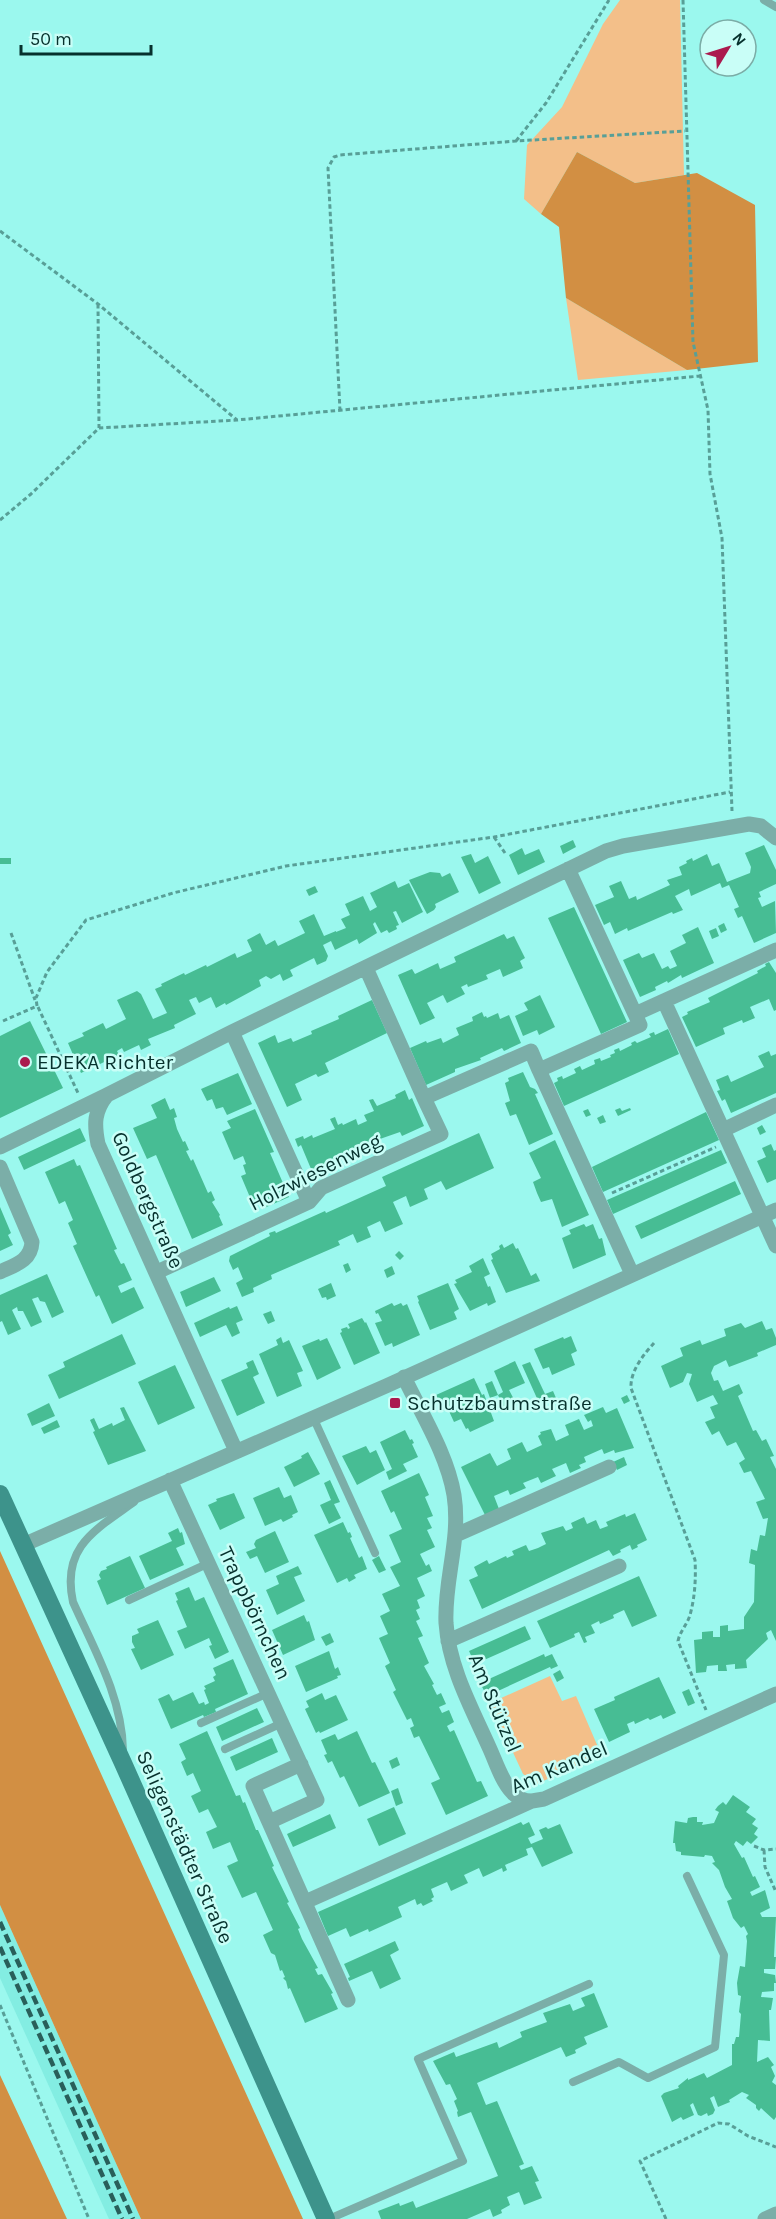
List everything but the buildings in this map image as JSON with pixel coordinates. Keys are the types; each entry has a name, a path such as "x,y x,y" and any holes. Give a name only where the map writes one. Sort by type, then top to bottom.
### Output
{"street":[{"path":"0,1147 606,851 749,824 761,826 776,838"},
{"path":"539,1070 640,1025 568,869"},
{"path":"635,1014 776,950"},
{"path":"366,968 424,1098 531,1051 632,1274"},
{"path":"664,1001 725,1136 769,1213 776,1246"},
{"path":"232,1032 309,1202"},
{"name":"Goldbergstraße","path":"107,1095 95,1119 98,1144 236,1451"},
{"name":"Holzwiesenweg","path":"157,1272 309,1202 321,1188 441,1134 424,1098"},
{"path":"725,1136 776,1105"},
{"path":"0,1167 32,1242 26,1258 0,1272"},
{"path":"23,1545 632,1274 650,1270 769,1213"},
{"name":"Am Stützel","path":"404,1377 448,1472 455,1508 456,1535 446,1609 448,1641 458,1678 504,1781 516,1796 532,1801"},
{"path":"456,1535 609,1467"},
{"name":"Trappbörnchen","path":"165,1482 209,1563 317,1800 269,1821"},
{"name":"Seligenstädter Straße","path":"0,1494 327,2219"},
{"name":"Am Stützel","path":"448,1641 619,1566"},
{"name":"Am Kandel","path":"305,1902 776,1694"},
{"path":"301,1764 253,1786 348,2000"},
{"path":"765,2219 776,2214"}],"lane":[{"path":"764,0 776,7"},
{"path":"313,1417 375,1553"},
{"path":"123,1763 122,1731 116,1703 74,1602 70,1574 79,1550 89,1535 165,1482"},
{"path":"129,1600 209,1563"},
{"path":"201,1723 268,1693"},
{"path":"225,1749 282,1723"},
{"path":"573,2082 619,2062 648,2078 715,2047 724,1955 687,1876"},
{"path":"327,2219 463,2161 418,2059 589,1984"}],"path":[{"path":"516,141 546,104 609,0"},
{"path":"683,0 693,342 708,410 710,474 722,538 729,676 730,792 734,826"},
{"path":"340,411 328,168 334,157 516,141 686,131"},
{"path":"0,231 98,304 237,420"},
{"path":"98,304 99,428"},
{"path":"0,520 31,494 99,428 237,420 700,376"},
{"path":"37,1006 36,998 47,972 86,920 173,893 286,867 494,837 730,792"},
{"path":"494,837 505,853"},
{"path":"11,933 37,1006 84,1105"},
{"path":"3,1021 37,1006"},
{"path":"598,1199 725,1136"},
{"path":"654,1343 645,1353 637,1368 631,1381 631,1388 695,1560 696,1576 692,1607 678,1641 711,1723"},
{"path":"754,1846 764,1850 776,1849"},
{"path":"764,1850 765,1867 776,1892"},
{"path":"0,2005 89,2219"},
{"path":"666,2219 640,2161 718,2123 729,2124 748,2136 776,2147"}],"shaded area":[{"path":"620,0 680,0 684,175 635,183 577,152 541,214 524,199 527,145 562,107 603,24"},
{"path":"577,152 635,183 697,173 755,205 758,362 687,370 566,298 559,227 541,214"},
{"path":"566,298 687,370 578,380"},
{"path":"0,1551 303,2219 141,2219 0,1905"},
{"path":"550,1676 562,1701 576,1696 601,1754 537,1784 523,1774 490,1703"},
{"path":"0,1905 141,2219 109,2219 0,1978"},
{"path":"0,2075 67,2219 0,2219"}],"railway":[{"path":"0,1922 133,2219"},
{"path":"0,1947 122,2219"}],"place":[{"name":"EDEKA Richter","path":"25,1062"},
{"name":"Schutzbaumstraße","path":"395,1403"}]}
